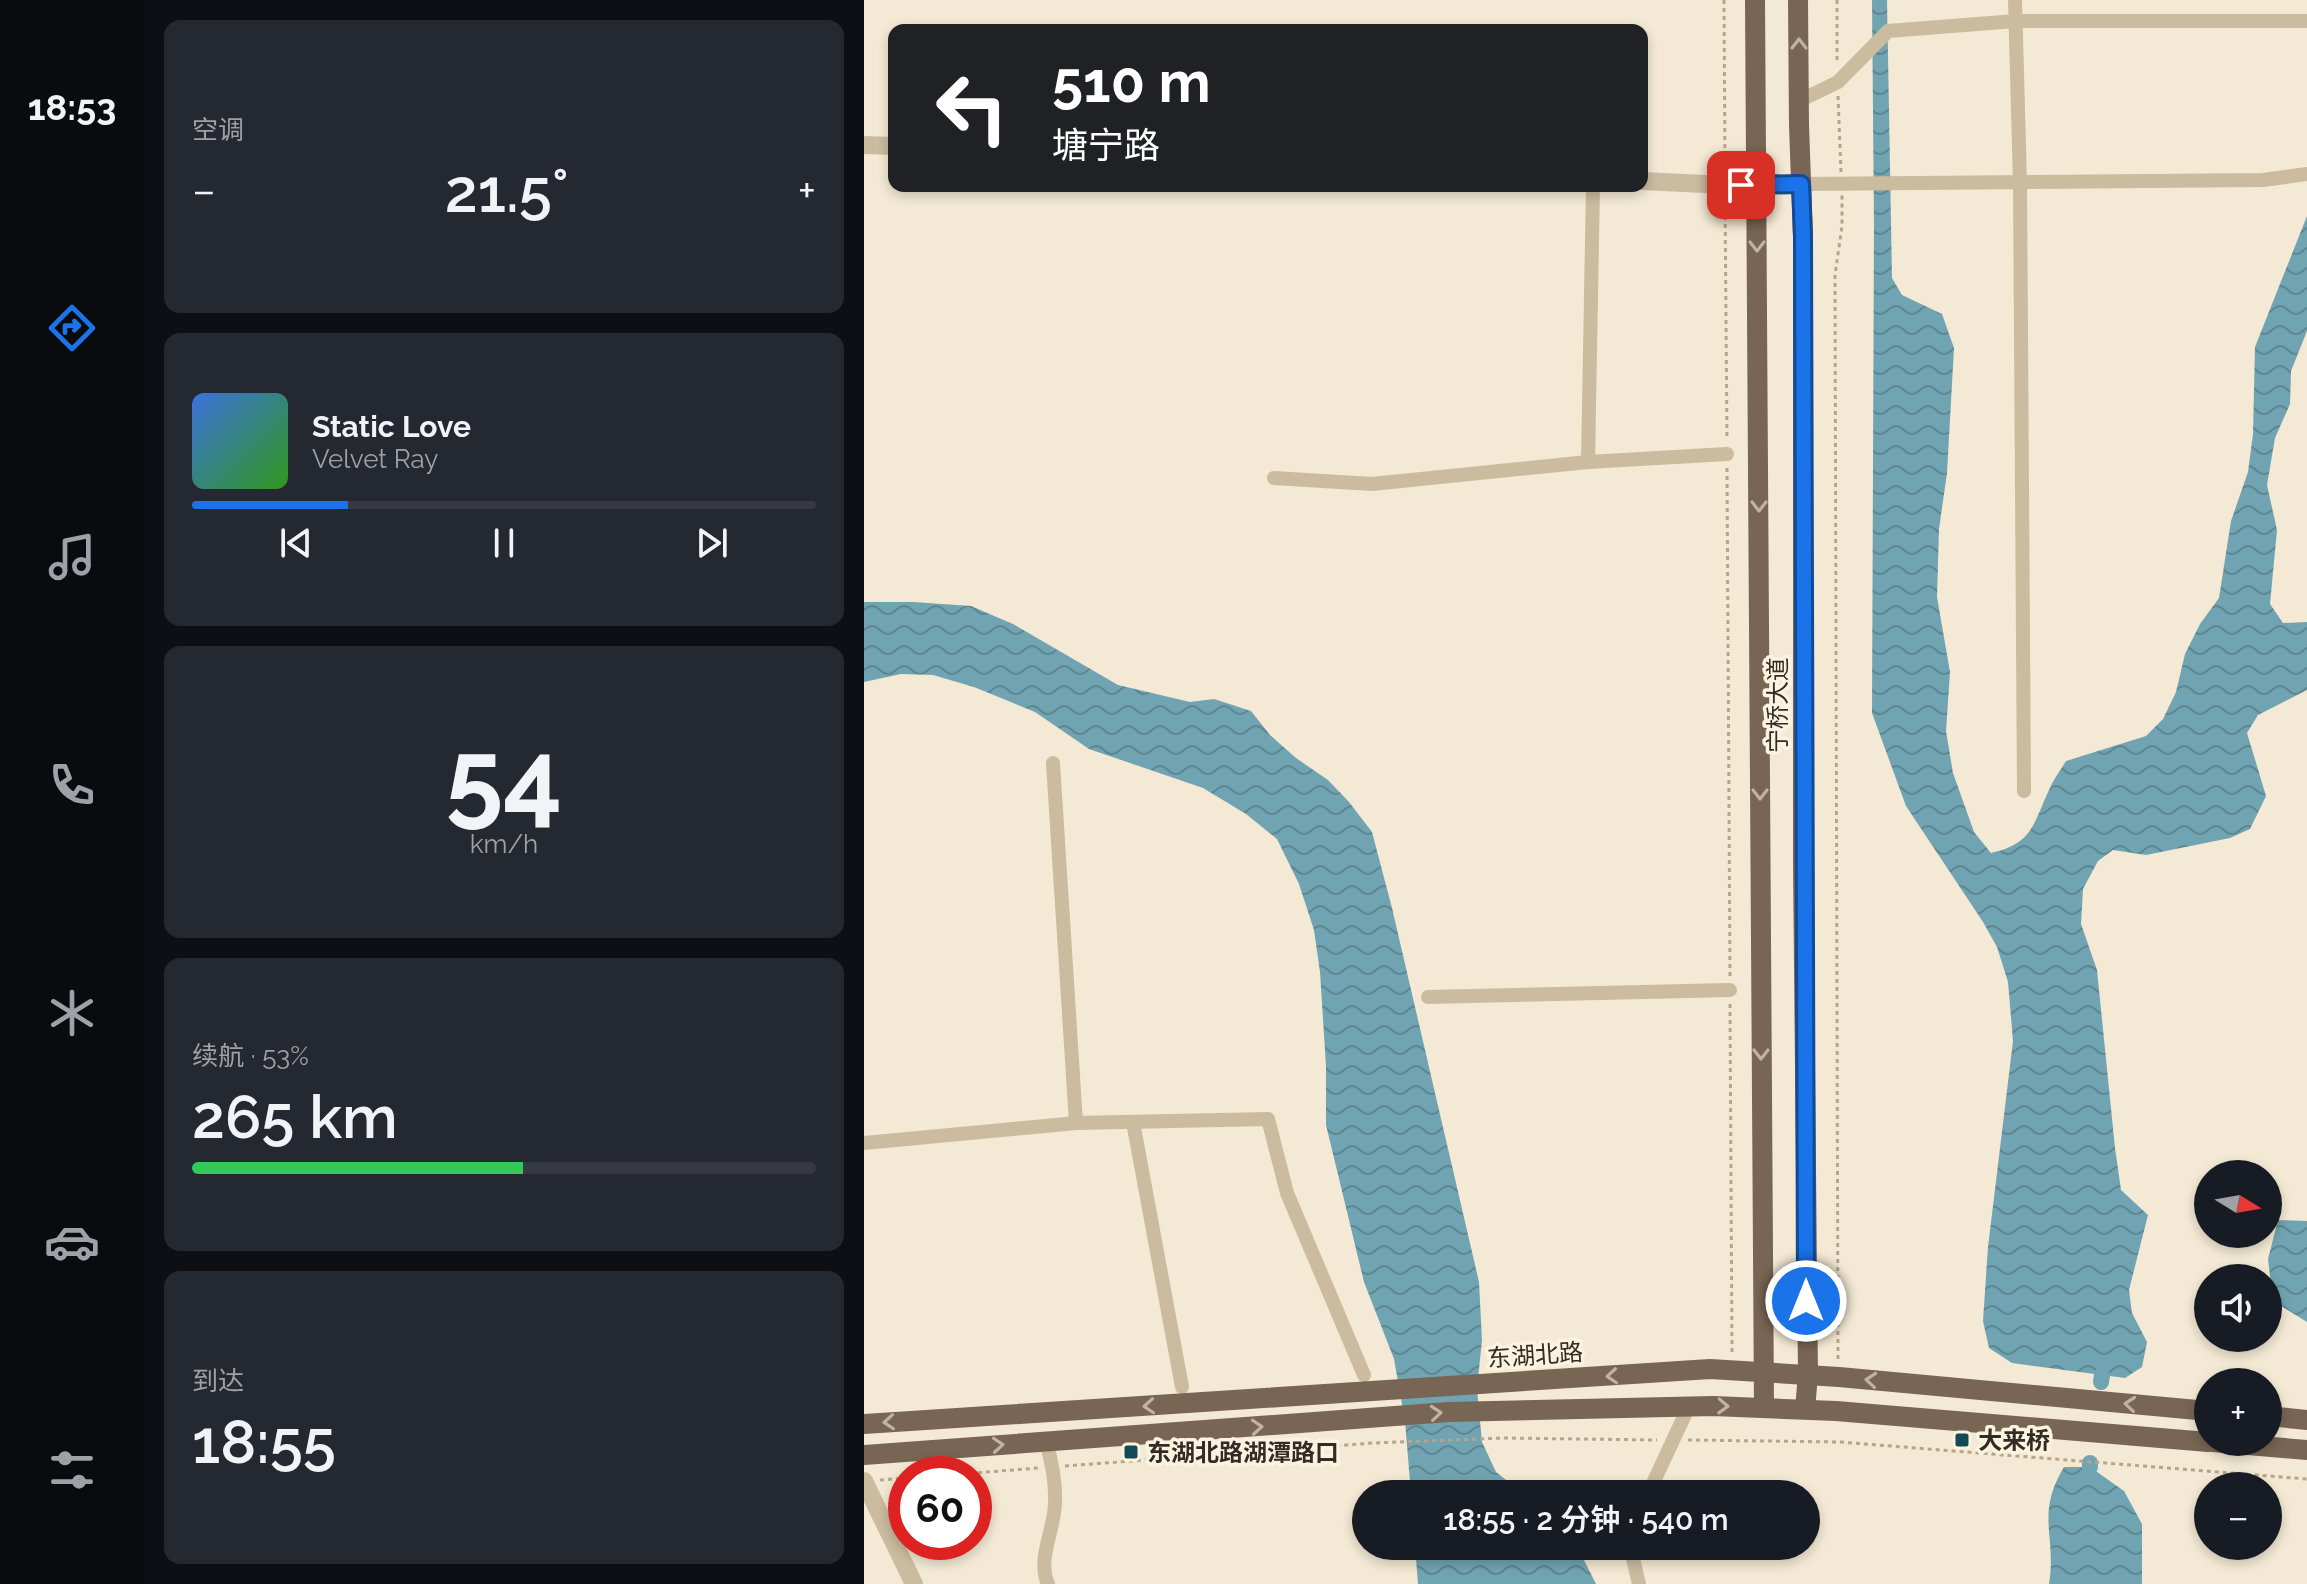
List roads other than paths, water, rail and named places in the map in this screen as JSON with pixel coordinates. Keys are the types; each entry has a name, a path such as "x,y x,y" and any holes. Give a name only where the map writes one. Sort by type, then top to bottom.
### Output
{"main road":[{"name":"宁桥大道","path":"1755,0 1764,1408"},
{"name":"宁桥大道","path":"1798,0 1803,237 1803,895 1808,1375 1805,1409"},
{"name":"东湖北路","path":"864,1424 1365,1383 1499,1383 1710,1369 1839,1377 2194,1410"},
{"path":"864,1455 1449,1412 1689,1406 1805,1409 2194,1441"},
{"path":"2282,1417 2307,1420"},
{"path":"2282,1448 2307,1450"}],"street":[{"path":"2015,0 2020,183 2024,791"},
{"path":"1799,101 1838,82 1888,31 2016,21 2307,21"},
{"path":"864,145 888,146"},
{"path":"1648,181 1725,185 2020,183 2263,180 2307,174"},
{"path":"1588,462 1593,192"},
{"path":"1274,478 1372,484 1588,462 1727,454"},
{"path":"1053,763 1076,1123"},
{"path":"1428,997 1730,990"},
{"path":"864,1143 1076,1123 1268,1119 1287,1193 1365,1383"},
{"path":"1133,1122 1182,1387"},
{"path":"1655,1480 1689,1406"},
{"path":"1046,1442 1053,1467 1055,1505 1043,1572 1048,1584"},
{"path":"864,1481 914,1584"},
{"path":"1633,1560 1639,1584"}],"water":[{"path":"1872,0 1887,0 1892,278 1902,295 1942,314 1954,348 1947,473 1939,529 1937,597 1950,672 1946,731 1953,773 1974,832 1991,853 2016,844 2030,831 2066,761 2146,736 2163,719 2176,692 2185,654 2200,624 2219,598 2231,521 2248,472 2253,434 2255,347 2307,216 2307,331 2291,371 2290,404 2275,438 2267,485 2277,530 2270,604 2283,623 2307,622 2307,690 2258,715 2247,733 2266,796 2250,829 2230,838 2146,855 2113,850 2098,861 2083,889 2081,924 2097,970 2121,1190 2148,1215 2129,1290 2132,1313 2147,1342 2142,1367 2125,1378 2012,1363 1989,1348 1983,1321 1988,1247 2013,1041 2008,982 1997,947 1983,922 1906,806 1872,713"},
{"path":"864,602 971,606 1013,624 1118,685 1190,702 1214,699 1251,711 1270,735 1328,780 1349,802 1372,832 1479,1282 1482,1340 1477,1389 1482,1442 1496,1472 1506,1480 1410,1480 1405,1421 1394,1359 1364,1282 1326,1125 1326,1066 1314,930 1299,884 1277,839 1246,814 1203,788 1089,749 1035,712 974,687 933,675 901,674 864,682"},
{"path":"2282,1220 2307,1221 2307,1322 2282,1307 2282,1264 2269,1264 2271,1248 2282,1248"},
{"path":"2064,1467 2090,1467 2124,1491 2142,1524 2142,1584 2049,1584 2049,1512 2055,1484"},
{"path":"1416,1560 1584,1560 1596,1584 1418,1584"}],"waterway":[{"path":"2101,1382 2102,1375"}],"place":[{"name":"大来桥","path":"1962,1440"},
{"name":"东湖北路湖潭路口","path":"1131,1452"}]}
